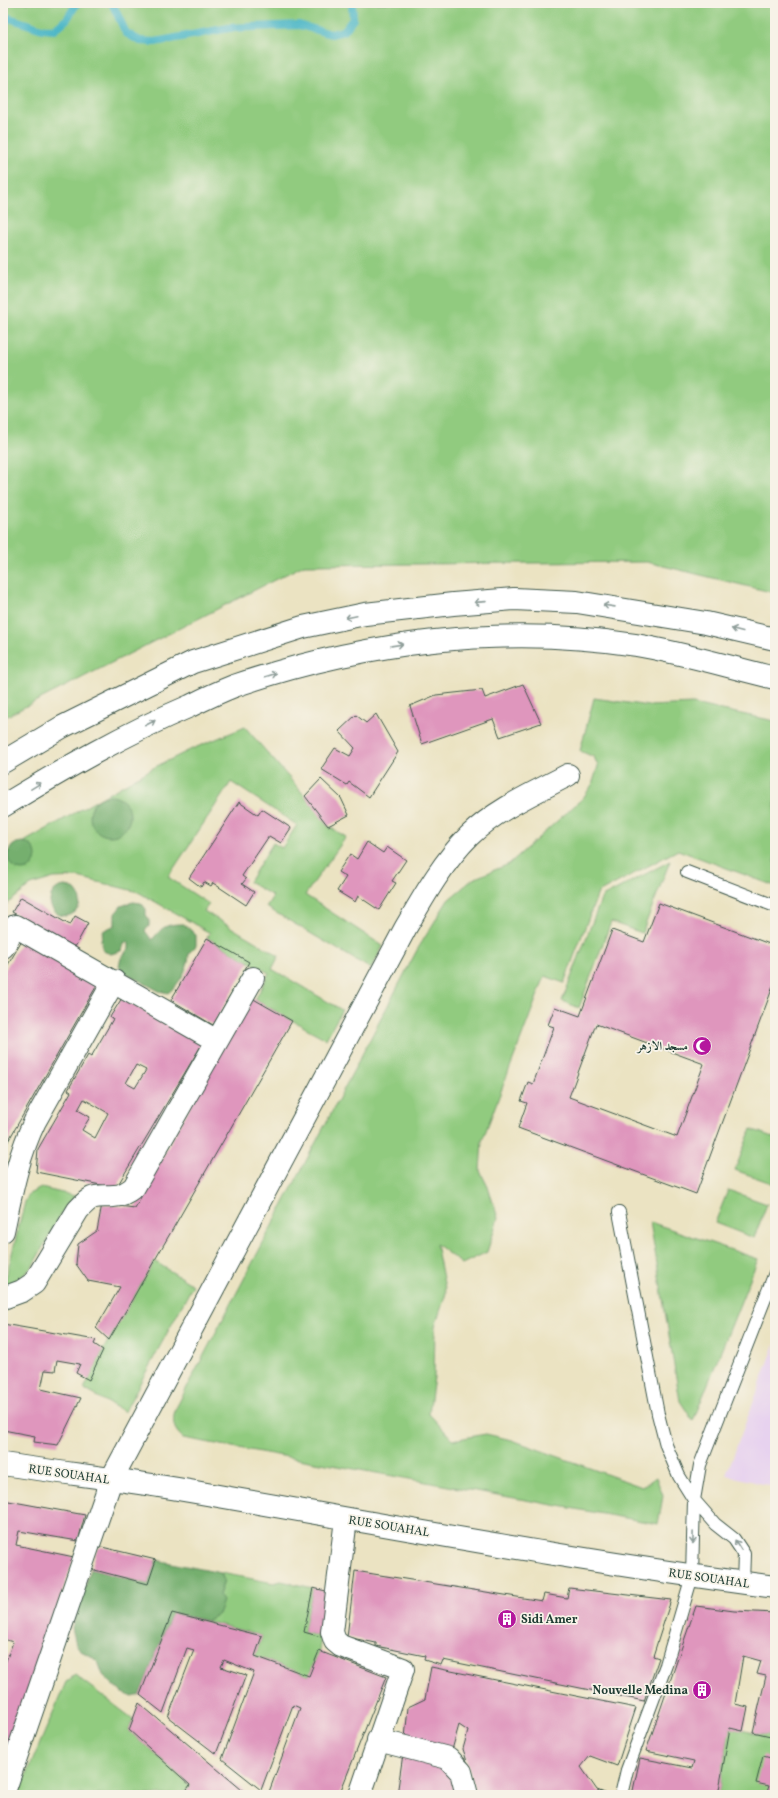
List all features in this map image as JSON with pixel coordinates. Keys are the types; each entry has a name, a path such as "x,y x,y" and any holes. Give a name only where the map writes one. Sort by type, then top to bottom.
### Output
{"street":[{"path":"3,762 62,727 193,662 303,627 365,614 514,599 577,602 706,623 775,639"},
{"path":"3,806 83,758 157,720 234,686 310,664 392,646 435,640 516,636 574,638 637,646 775,678"},
{"path":"4,1795 111,1480 406,927 434,878 469,836 500,811 568,775"},
{"path":"3,947 15,926 217,1041"},
{"path":"3,1298 22,1291 34,1283 78,1210 86,1201 99,1195 116,1197 134,1187 253,978"},
{"path":"3,1232 24,1143 114,981"},
{"name":"RUE SOUAHAL","path":"3,1464 199,1492 346,1519 692,1576 775,1587"},
{"path":"346,1519 332,1632 335,1641 347,1650 403,1669 360,1795"},
{"path":"378,1740 448,1758 461,1772 467,1795"}],"lane":[{"path":"688,872 775,906"},
{"path":"619,1212 658,1414 666,1445 679,1476 694,1500 715,1524 734,1539 744,1554 743,1583"},
{"path":"621,1795 627,1770 666,1665 692,1576 694,1500 700,1465 775,1273"}],"shaded area":[{"path":"775,1344 775,1487 726,1475"}],"green space":[{"path":"3,3 775,3 775,593 647,562 304,565 3,718"},
{"path":"594,698 649,706 693,704 775,721 775,886 678,850 598,893 564,983 545,976 482,1141 480,1171 488,1187 498,1218 487,1252 462,1264 436,1244 446,1293 435,1327 434,1377 429,1414 453,1440 486,1434 512,1440 642,1487 656,1477 663,1496 658,1524 183,1438 174,1426 175,1410 417,950 448,900 473,879 509,864 583,798 592,785 598,766 594,757 580,751"},
{"path":"245,727 305,796 328,826 346,837 305,895 383,946 371,969 266,907 273,896 249,882 273,843 282,848 297,825 231,782 168,877 209,904 204,911 279,956 272,969 342,1010 326,1039 255,1000 269,973 207,938 210,933 138,892 78,877 54,878 31,885 6,905 3,903 3,854 155,767 192,749"},
{"path":"110,796 121,799 127,805 130,816 127,827 121,833 110,836 99,833 93,827 90,816 93,805 99,799"},
{"path":"22,842 28,843 32,846 35,850 35,862 32,866 28,869 22,870 16,869 12,866 9,862 8,856 9,850 12,846 16,843"},
{"path":"670,861 642,933 611,922 579,1008 562,1001 602,897"},
{"path":"65,886 76,890 80,901 76,912 65,916 54,912 50,901 54,890"},
{"path":"133,902 141,903 146,909 146,915 149,919 149,926 145,931 152,940 162,929 169,925 184,924 196,935 196,946 189,953 186,969 180,980 168,993 159,991 122,971 119,966 121,958 129,948 129,943 125,942 121,951 111,954 103,951 101,940 103,931 115,925 115,914 121,906"},
{"path":"751,1129 775,1138 774,1184 735,1170"},
{"path":"41,1188 75,1196 65,1207 32,1267 19,1278 4,1285 25,1202 29,1194"},
{"path":"728,1190 767,1204 754,1238 715,1223"},
{"path":"650,1222 758,1259 693,1421 680,1401"},
{"path":"154,1261 193,1285 125,1411 123,1411 84,1389 103,1350"},
{"path":"156,1560 221,1573 224,1581 219,1595 223,1601 218,1614 206,1621 172,1613 140,1695 133,1697 122,1693 103,1675 99,1664 91,1656 81,1651 76,1644 72,1628 91,1569 148,1584"},
{"path":"221,1573 274,1583 281,1581 313,1588 304,1632 321,1637 319,1651 309,1676 255,1656 262,1636 206,1621 218,1614 219,1595 224,1581"},
{"path":"75,1675 133,1719 129,1730 190,1785 183,1795 18,1795 66,1682"},
{"path":"730,1728 775,1737 775,1795 718,1795"}],"building":[{"path":"523,684 541,723 500,737 493,719 422,744 410,706 436,695 482,690 485,698"},
{"path":"376,714 398,752 369,797 349,782 347,785 321,769 335,748 350,756 355,748 339,731 356,715 366,723"},
{"path":"321,779 341,798 349,815 328,826 305,796"},
{"path":"239,802 258,815 262,809 291,828 281,843 269,836 242,876 246,879 242,884 254,892 246,905 213,883 211,886 204,882 201,887 189,878"},
{"path":"367,842 383,853 387,847 406,860 392,881 396,883 379,910 358,896 355,902 337,891 346,877 338,872 350,854 357,859"},
{"path":"21,897 70,925 75,916 88,923 75,947 12,912"},
{"name":"مسجد الازهر","path":"659,903 775,946 775,981 696,1194 518,1128 527,1103 521,1101 528,1082 533,1084 554,1027 548,1025 555,1007 580,1016 612,930 644,942","holes":["596,1024 704,1064 677,1137 569,1097"]},
{"path":"207,938 249,962 213,1025 171,1000"},
{"path":"22,941 97,985 7,1143 4,1158 3,973"},
{"path":"250,997 292,1021 109,1340 96,1328 120,1287 88,1281 76,1264 78,1244 97,1231 102,1204 135,1208"},
{"path":"122,998 202,1044 116,1188 36,1172 38,1149 71,1092 68,1090 88,1055 91,1057 113,1019 110,1017","holes":["136,1065 146,1070 135,1088 126,1083","84,1099 108,1113 95,1138 82,1130 90,1117 78,1110"]},
{"path":"3,1324 96,1340 94,1344 103,1350 89,1380 76,1373 80,1364 57,1360 55,1371 45,1370 41,1389 81,1398 58,1445 34,1442 35,1436 3,1430"},
{"path":"3,1500 85,1515 78,1541 19,1531 16,1545 74,1557 3,1770 3,1669 13,1642 3,1639"},
{"path":"102,1547 156,1560 148,1584 91,1569 97,1549"},
{"name":"Sidi Amer","path":"355,1571 542,1601 544,1594 567,1598 569,1588 671,1600 653,1656 659,1658 644,1701 443,1660 441,1665 424,1660 425,1656 376,1646 376,1643 347,1637"},
{"path":"313,1588 326,1591 321,1637 304,1632"},
{"name":"Nouvelle Medina","path":"696,1606 734,1611 775,1613 775,1737 753,1732 766,1676 757,1674 761,1661 743,1656 735,1704 748,1707 743,1731 730,1728 718,1795 632,1795 640,1758 692,1768 694,1761 646,1751"},
{"path":"172,1613 262,1636 255,1656 309,1676 319,1651 386,1677 339,1795 277,1795 269,1792 300,1708 293,1705 261,1790 222,1759 254,1672 224,1660 221,1667 246,1675 216,1754 168,1717 194,1650 187,1648 163,1713 140,1695"},
{"path":"431,1667 636,1708 617,1766 590,1756 581,1767 597,1790 610,1795 475,1795 475,1787 463,1749 468,1731 459,1725 452,1750 405,1738 408,1707 425,1699"},
{"path":"139,1703 248,1795 183,1795 190,1785 129,1730"},
{"path":"403,1754 443,1763 455,1775 458,1795 397,1795"},
{"path":"763,1756 775,1759 775,1795 766,1795 769,1786 756,1783"}],"waterway":[{"path":"3,16 42,29 54,30 67,19 77,3"},
{"path":"112,3 126,33 140,41 155,42 229,28 299,25 331,34 344,31 353,19 352,3"}],"place":[{"name":"مسجد الازهر","path":"702,1046"},
{"name":"Sidi Amer","path":"507,1619"},
{"name":"Nouvelle Medina","path":"702,1690"}]}
